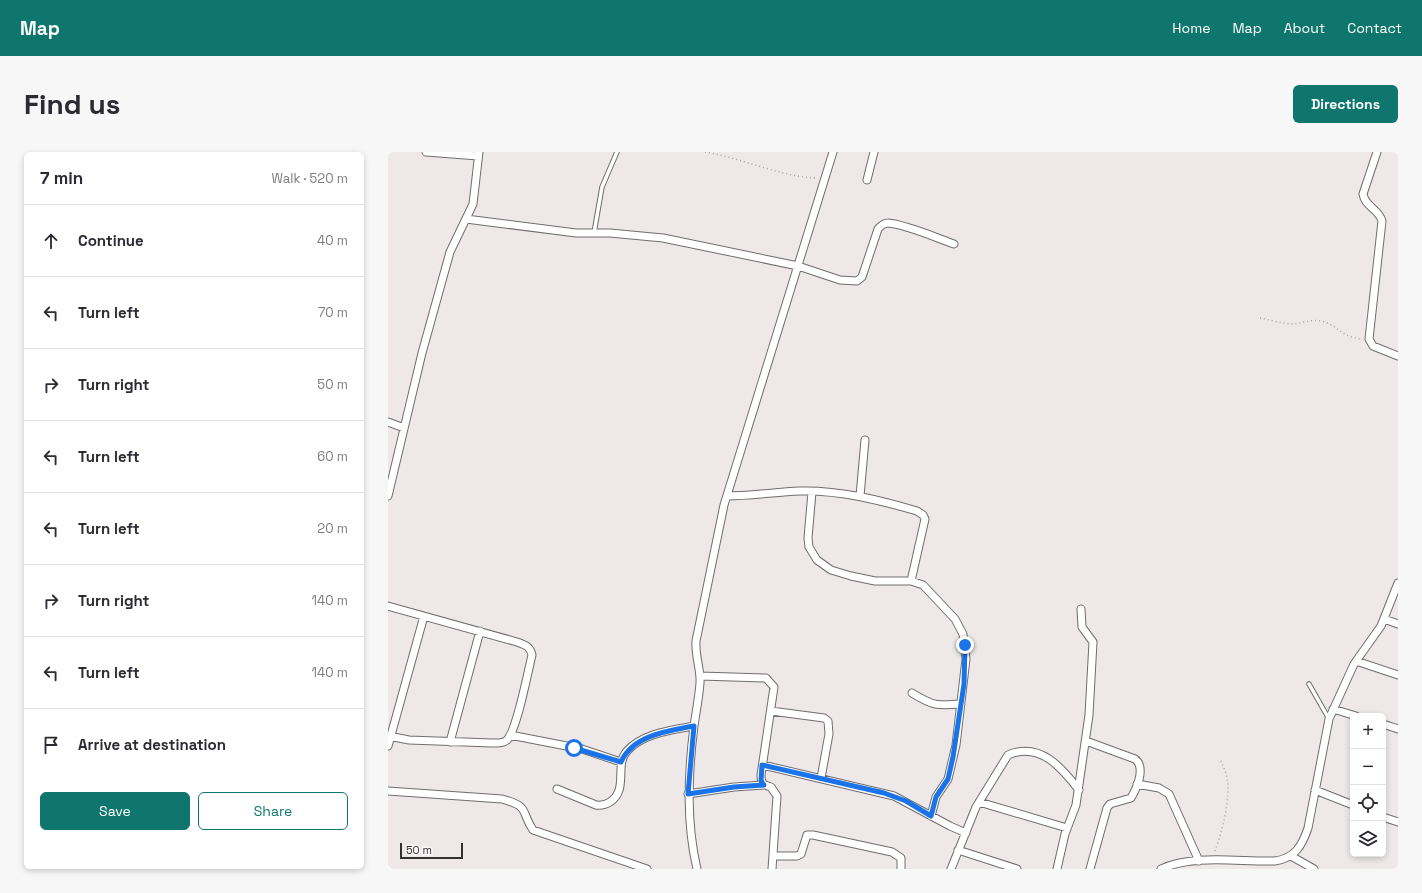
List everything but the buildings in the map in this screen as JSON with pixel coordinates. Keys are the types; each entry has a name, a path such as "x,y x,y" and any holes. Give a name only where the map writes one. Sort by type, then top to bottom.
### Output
{"street":[{"path":"388,496 422,353 450,252 473,204 475,194 478,154 426,152"},
{"path":"697,869 692,842 688,794 700,676 695,652 696,641 727,496 833,152"},
{"path":"867,180 874,152"},
{"path":"1377,152 1363,194 1364,200 1381,216 1382,221 1369,339 1373,346 1398,356"},
{"path":"466,220 576,232 624,234 663,238 798,266 840,280 857,281 862,276 878,229 882,225 888,223 954,244"},
{"path":"388,422 404,428"},
{"path":"860,496 865,440"},
{"path":"727,496 812,492 860,496 918,511 923,515 924,525 911,581"},
{"path":"812,492 808,543 812,554 820,563 831,570 864,579 911,581 923,585 960,627 965,645 966,659 961,704 950,770 944,787 936,797 931,816"},
{"path":"1161,869 1177,863 1212,860 1258,865 1291,856 1300,846 1305,837 1329,719 1356,661 1375,637 1384,619 1398,583"},
{"path":"388,606 526,645 531,649 532,655 514,726 507,740 501,743 450,742 389,737"},
{"path":"1057,869 1067,828 1076,805 1086,741 1094,650 1090,637 1082,627 1080,620 1081,609"},
{"path":"388,746 389,737 424,616"},
{"path":"1384,619 1398,624"},
{"path":"450,742 480,631"},
{"path":"1356,661 1398,675"},
{"path":"700,676 766,678 774,687 762,765 761,781 764,785"},
{"path":"912,693 924,701 936,705 961,704"},
{"path":"1333,709 1350,714"},
{"path":"771,711 824,718 828,721 829,734 821,778"},
{"path":"1386,725 1398,729"},
{"path":"557,789 596,805 601,806 607,804 616,797 619,792 621,762 628,750 635,744 656,734 694,726"},
{"path":"510,735 582,749 621,762"},
{"path":"1086,741 1127,756 1139,762 1141,767 1137,784 1131,798 1110,804 1107,808 1090,869"},
{"path":"951,869 979,802 1008,755 1030,752 1048,758 1055,762 1079,790"},
{"path":"762,765 894,796 966,833"},
{"path":"1137,784 1159,788 1169,794 1199,861"},
{"path":"688,794 734,787 764,785 775,790 777,796 772,869"},
{"path":"1315,790 1350,804"},
{"path":"388,791 494,798 511,801 524,810 533,830 647,869"},
{"path":"979,802 1067,828"},
{"path":"1386,818 1398,822"},
{"path":"773,856 798,856 801,854 807,835 813,835 892,852 901,858 901,869"},
{"path":"958,850 1017,869"},
{"path":"1291,856 1314,869"}],"lane":[{"path":"594,232 602,187 617,152"},
{"path":"1309,684 1329,719"}],"path":[{"path":"705,152 740,159 796,175 825,178"},
{"path":"1260,318 1294,324 1309,320 1320,321 1330,324 1348,336 1369,339"},
{"path":"1212,860 1221,833 1228,794 1227,778 1220,758"}],"route":[{"path":"574,748 582,749 621,762 628,750 635,744 656,734 694,726 688,794 734,787 764,785 761,781 762,765 864,787 894,796 906,801 931,816 936,797 948,779 956,745 964,684 966,659 965,645"}]}
